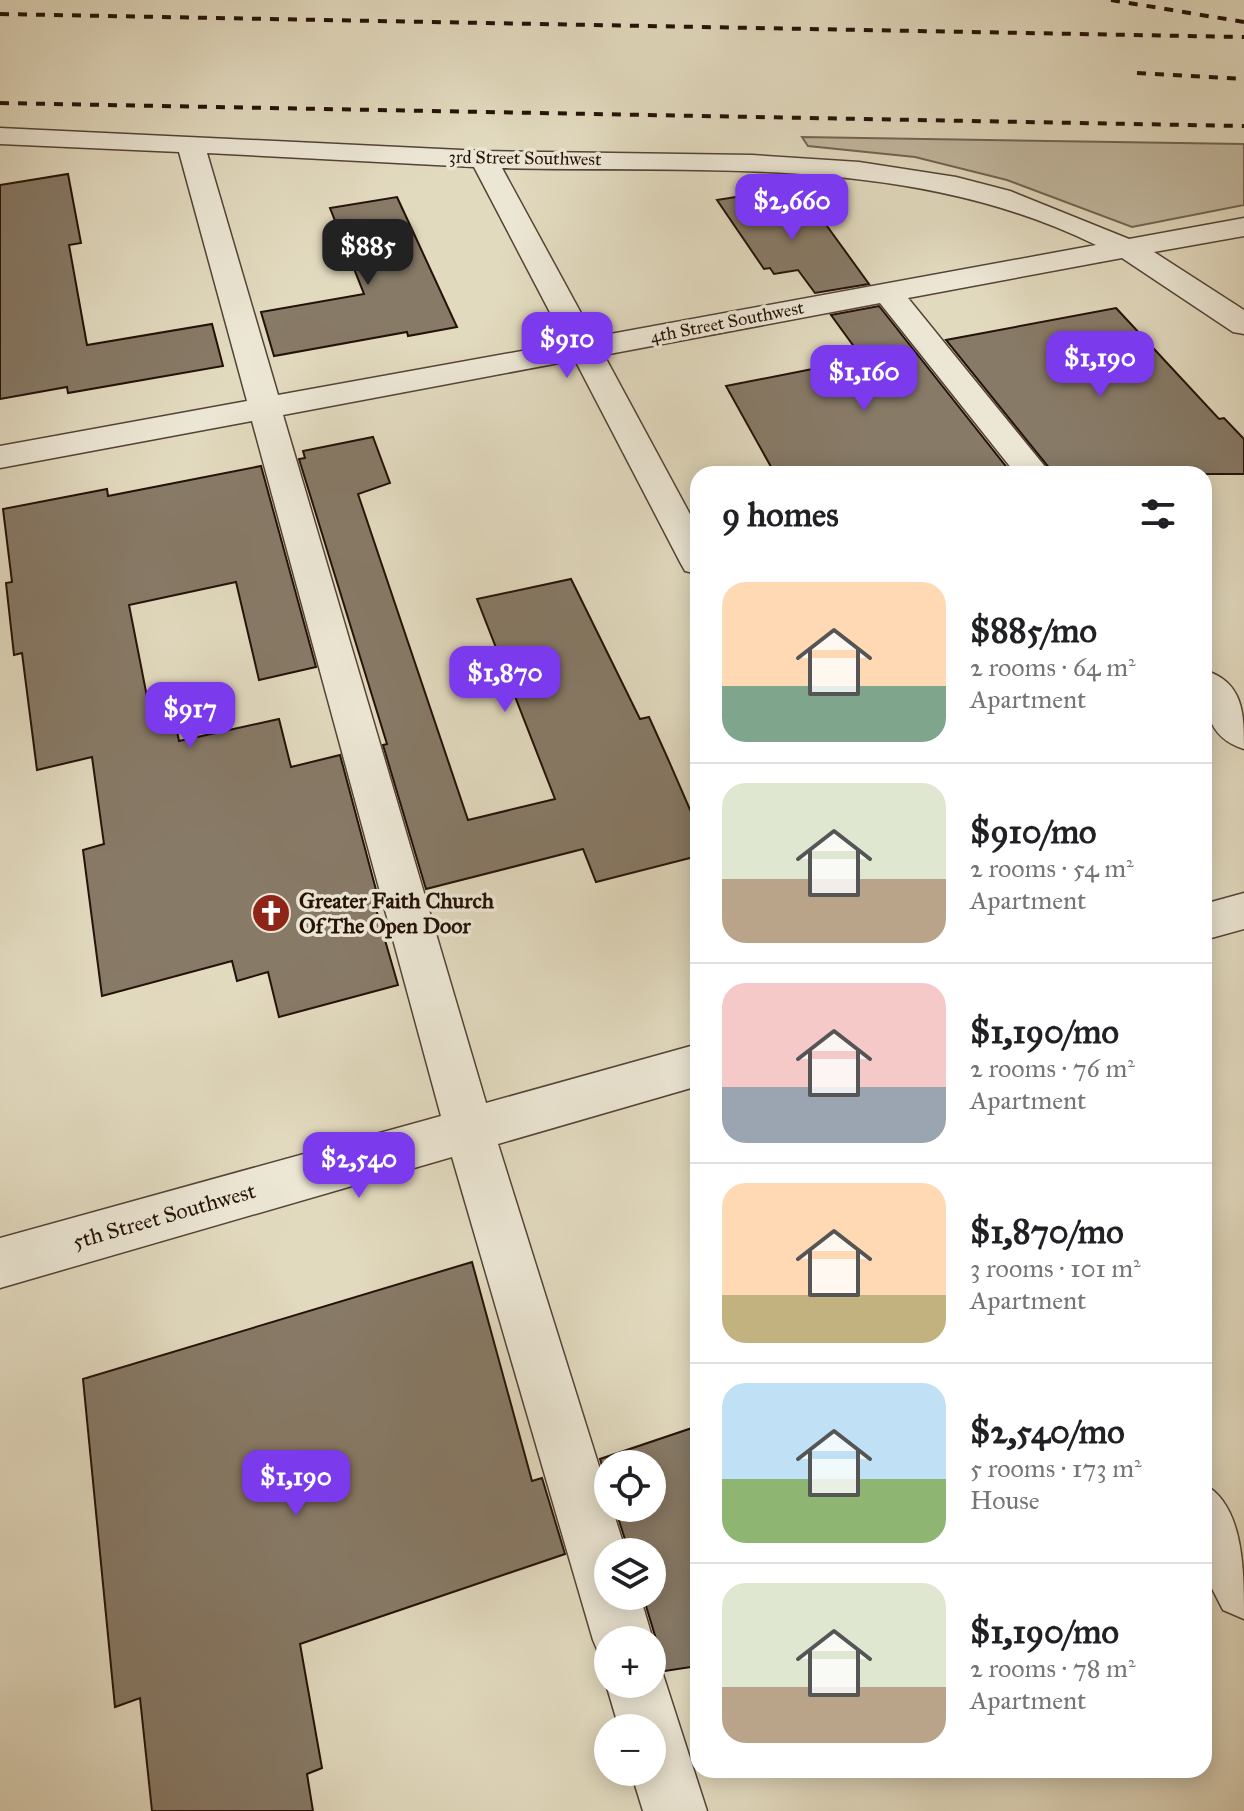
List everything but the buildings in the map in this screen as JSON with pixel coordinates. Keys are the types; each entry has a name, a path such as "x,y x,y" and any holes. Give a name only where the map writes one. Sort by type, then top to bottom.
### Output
{"street":[{"name":"3rd Street Southwest","path":"0,136 484,159 809,165 915,177 984,193 1044,213 1124,249 1213,300 1244,325"},
{"path":"190,143 469,1130 594,1544"},
{"path":"484,159 690,547"},
{"name":"4th Street Southwest","path":"0,457 1244,227"},
{"path":"888,293 1028,466"},
{"path":"1212,694 1244,734"},
{"path":"1212,920 1244,911"},
{"name":"5th Street Southwest","path":"0,1263 690,1067"},
{"path":"1212,1528 1244,1589"},
{"path":"666,1781 675,1811"}],"shaded area":[{"path":"802,137 1244,144 1244,205 1132,227 1007,180 915,157 808,146"}],"railway":[{"path":"1111,0 1244,22"},
{"path":"0,14 1244,37"},
{"path":"1137,73 1244,79"},
{"path":"0,103 1244,126"}],"place":[{"name":"Greater Faith Church Of The Open Door","path":"271,913"}]}
